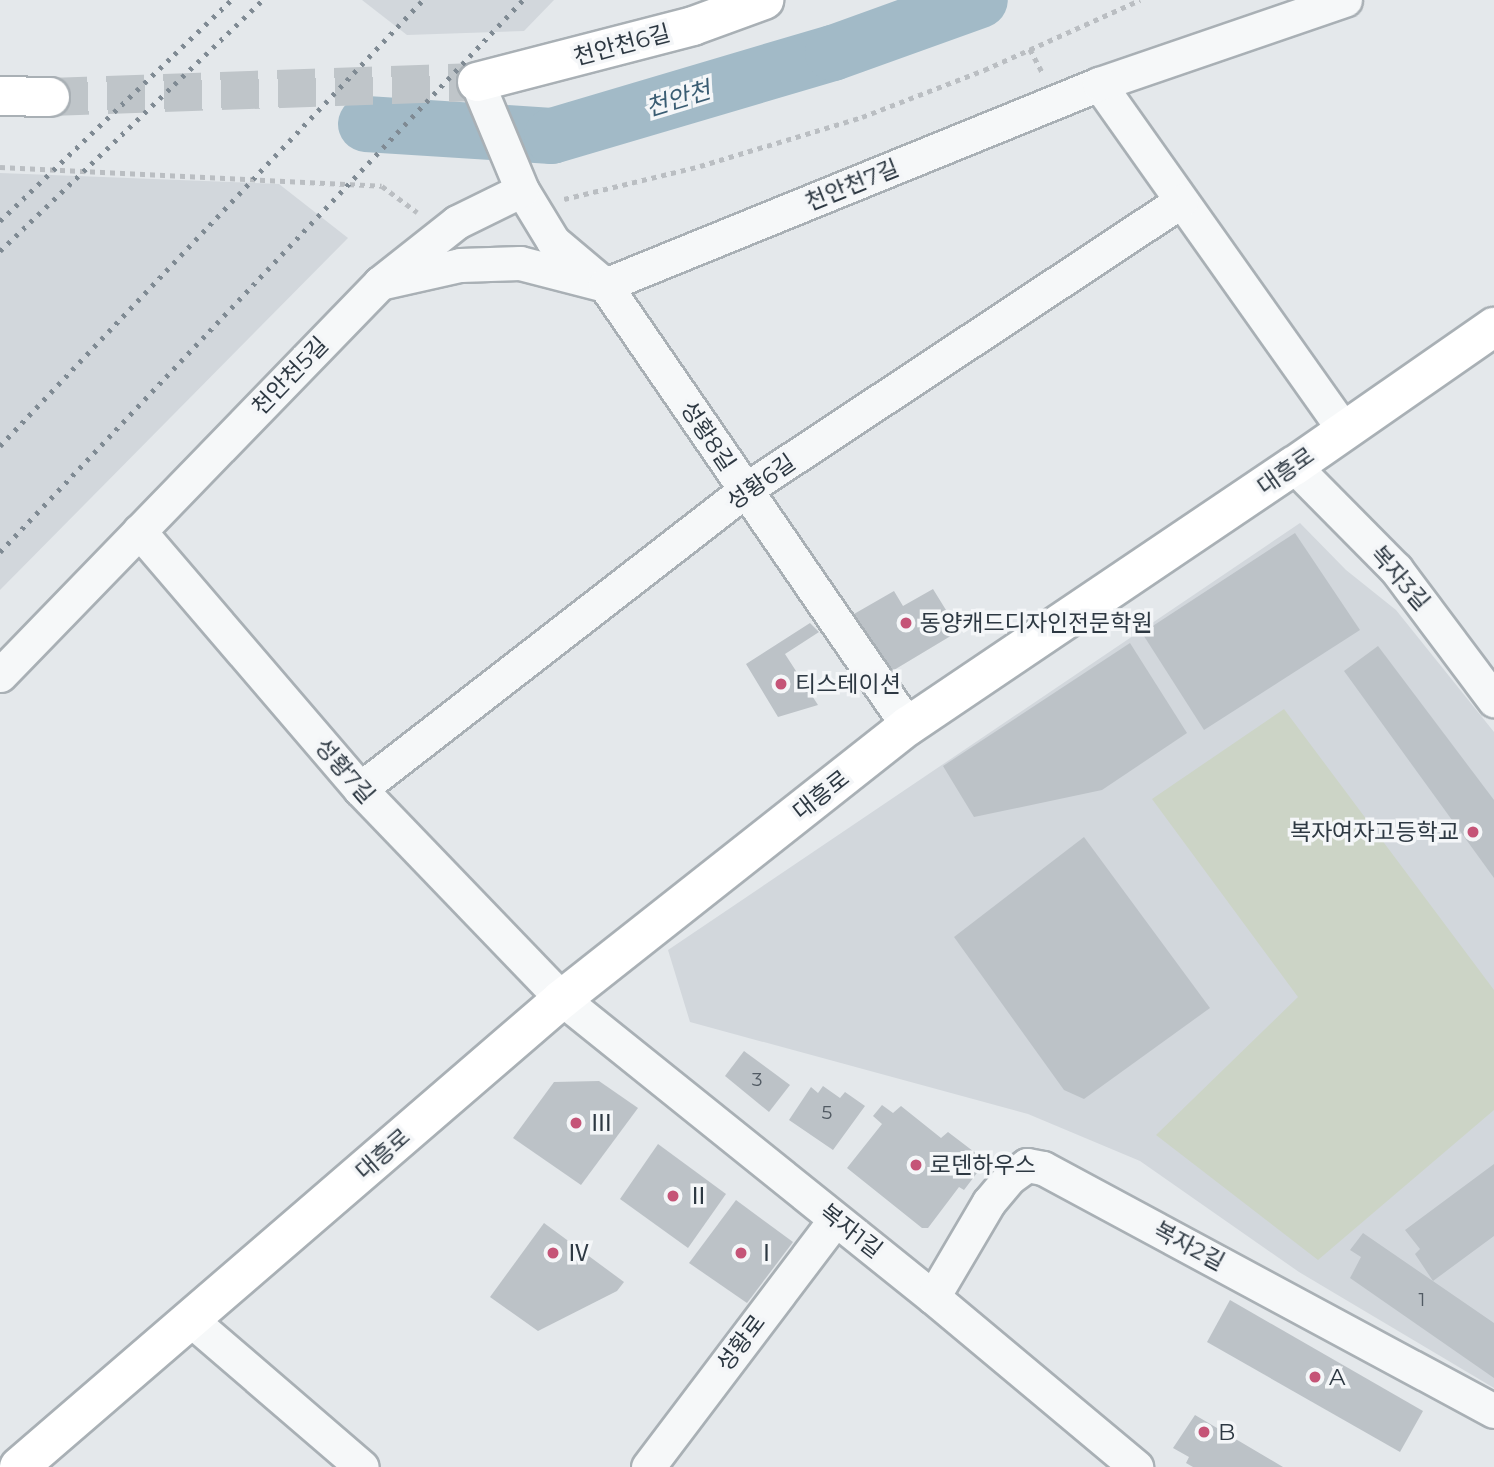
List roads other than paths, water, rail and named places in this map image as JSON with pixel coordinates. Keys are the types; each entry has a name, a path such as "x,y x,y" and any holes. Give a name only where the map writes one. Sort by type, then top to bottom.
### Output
{"street":[{"name":"천안천6길","path":"480,89 693,26 764,0"},
{"name":"천안천7길","path":"605,285 1098,84 1345,0"},
{"path":"1098,84 1344,430"},
{"path":"480,89 524,193"},
{"path":"0,96 50,97"},
{"name":"성황8길","path":"524,193 553,241 605,285 908,726"},
{"name":"천안천5길","path":"0,675 380,282 457,222 524,193"},
{"name":"성황6길","path":"359,789 746,490 1181,201"},
{"path":"380,282 460,265 520,264 605,285"},
{"name":"대흥로","path":"19,1467 562,999 908,726 1294,466 1494,327"},
{"name":"복자3길","path":"1294,466 1396,569 1494,700"},
{"name":"성황7길","path":"139,531 359,789 562,999"},
{"name":"복자1길","path":"562,999 933,1297 1136,1467"},
{"name":"복자2길","path":"933,1297 989,1202 1009,1178 1027,1165 1043,1168 1494,1411"},
{"name":"성황로","path":"648,1467 835,1220"},
{"path":"191,1320 362,1467"}],"waterway":[{"name":"천안천","path":"366,124 552,136 833,53 980,0"}],"tunnel":[{"path":"50,97 477,82"}],"railway":[{"path":"0,221 231,0"},
{"path":"0,251 263,0"},
{"path":"0,446 423,0"},
{"path":"0,552 523,0"}],"place":[{"name":"동양캐드디자인전문학원","path":"906,623"},
{"name":"티스테이션","path":"781,684"},
{"name":"복자여자고등학교","path":"1473,832"},
{"name":"Ⅲ","path":"576,1123"},
{"name":"로덴하우스","path":"916,1165"},
{"name":"Ⅱ","path":"673,1196"},
{"name":"Ⅳ","path":"553,1253"},
{"name":"Ⅰ","path":"741,1253"},
{"name":"A","path":"1315,1377"},
{"name":"B","path":"1204,1432"}]}
